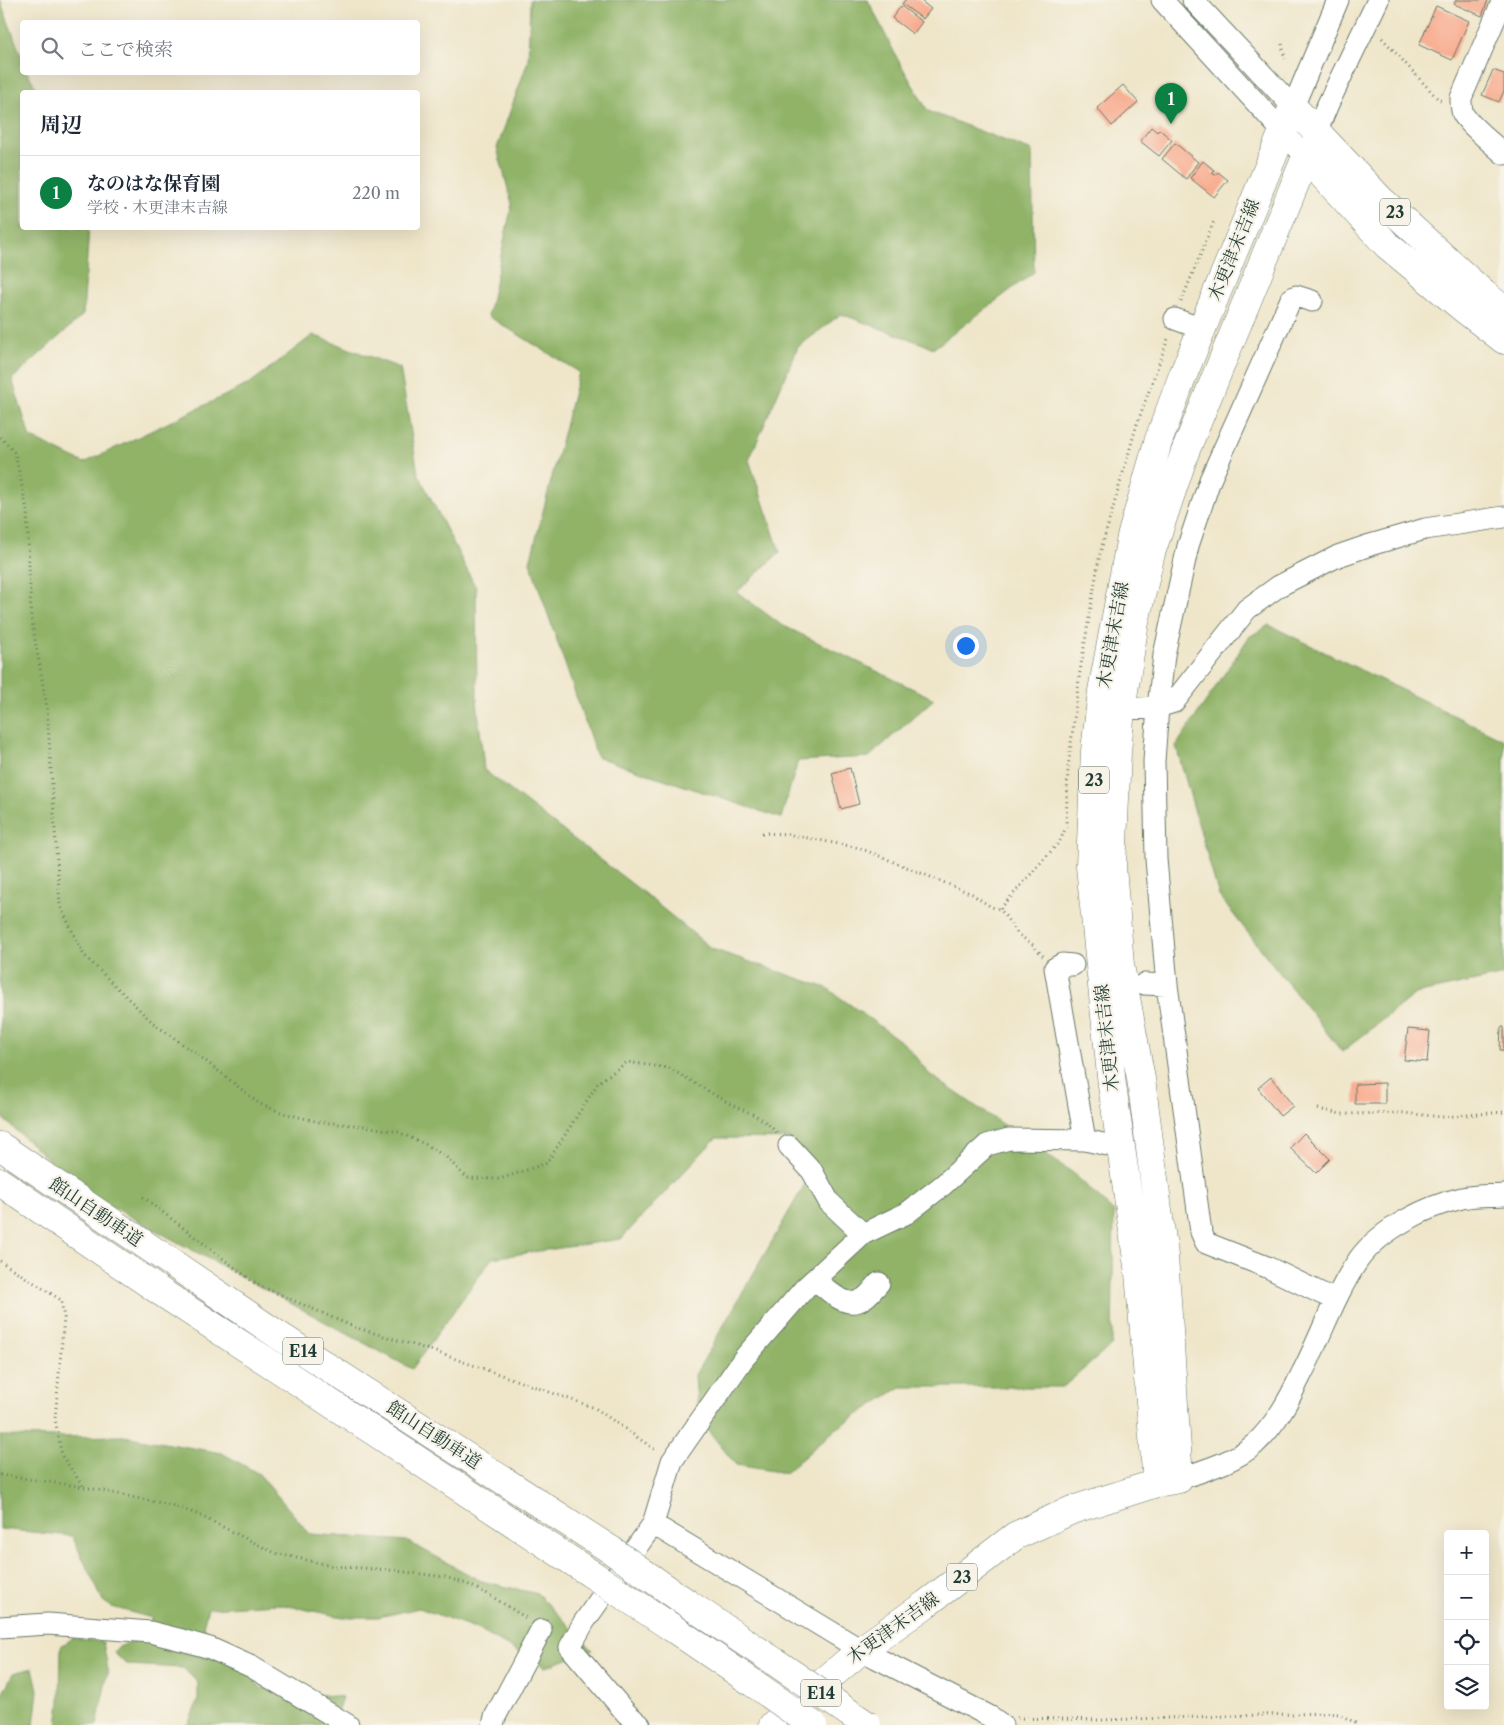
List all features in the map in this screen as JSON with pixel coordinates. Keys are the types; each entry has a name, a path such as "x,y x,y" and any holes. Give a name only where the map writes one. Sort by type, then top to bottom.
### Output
{"main road":[{"name":"木更津末吉線","path":"1168,1481 1121,1148 1104,1011 1090,866 1095,751 1102,691 1131,537 1158,442 1183,375 1293,107"},
{"name":"23","path":"1293,107 1380,199 1504,310"},
{"name":"木更津末吉線","path":"1168,1481 1164,1256 1141,1080 1120,965 1112,867 1117,752 1121,709 1135,622 1151,553 1182,461 1211,385 1306,157"},
{"name":"23","path":"1306,157 1387,245 1504,340"},
{"name":"館山自動車道","path":"0,1146 278,1335 610,1550 867,1725"},
{"name":"館山自動車道","path":"0,1182 164,1294 593,1574 814,1725"},
{"name":"木更津末吉線","path":"773,1725 860,1650 926,1604 1015,1536 1072,1510 1168,1481"}],"street":[{"path":"1162,0 1306,157 1328,104 1378,0"},
{"path":"1192,0 1293,107 1338,0"},
{"path":"1503,0 1461,98 1461,108 1469,121 1504,154"},
{"path":"1312,301 1296,296 1291,299 1210,480 1188,546 1164,655 1158,707 1154,761 1156,859 1167,985 1201,1232 1206,1243 1268,1267 1335,1300"},
{"path":"1175,319 1202,329"},
{"path":"1121,709 1158,707 1174,702 1247,609 1279,586 1338,556 1425,530 1504,517"},
{"path":"1073,965 1062,964 1055,968 1085,1140"},
{"path":"1144,984 1167,985"},
{"path":"640,1725 626,1713 570,1647 584,1622 653,1524 672,1461 744,1358 815,1279 863,1234 907,1214 943,1185 987,1145 1008,1139 1085,1140 1121,1148"},
{"path":"789,1146 812,1171 829,1202 863,1234"},
{"path":"1168,1481 1228,1461 1254,1445 1274,1423 1292,1394 1314,1350 1335,1300 1360,1259 1378,1240 1405,1221 1433,1207 1463,1198 1504,1195"},
{"path":"815,1279 842,1299 853,1302 862,1300 879,1283"},
{"path":"653,1524 860,1650 997,1721"},
{"path":"0,1627 48,1624 150,1632 182,1640 210,1648 252,1667 348,1725"},
{"path":"493,1725 495,1717 541,1630"}],"path":[{"path":"1382,38 1439,100 1461,108"},
{"path":"1282,44 1285,59"},
{"path":"0,437 15,453 27,510 31,617 47,708 60,906 84,955 153,1023 202,1058 260,1104 319,1122 365,1126 398,1132 427,1145 446,1157 467,1178 500,1179 547,1163 598,1083 627,1062 669,1068 732,1105 768,1123 789,1146"},
{"path":"762,833 787,834 860,848 972,894 991,907 1000,909"},
{"path":"1318,1109 1341,1114 1403,1113 1442,1117 1504,1112"},
{"path":"143,1197 256,1284 354,1327 433,1351 595,1408 672,1461"},
{"path":"0,1261 61,1300 64,1318 54,1419 62,1456 84,1486"},
{"path":"0,1475 84,1486 171,1505 197,1514 275,1553 333,1566 436,1576 466,1584 507,1604 541,1630"},
{"path":"997,1721 1102,1720 1325,1713 1339,1714 1359,1725"}],"green space":[{"path":"0,0 20,53 20,75 29,75 37,90 20,90 20,230 89,230 83,315 12,379 30,437 84,463 249,384 313,335 400,368 418,473 476,588 477,701 484,770 640,890 712,949 827,988 906,1045 929,1074 1073,1173 1114,1212 1112,1345 1063,1387 901,1387 836,1429 785,1473 736,1465 698,1418 695,1375 809,1177 793,1139 716,1138 621,1239 492,1258 412,1369 85,1192 0,1116"},
{"path":"530,0 868,0 897,58 928,111 1032,151 1034,272 934,348 841,314 798,347 749,460 780,552 737,592 780,624 934,699 869,757 798,761 781,818 597,757 530,562 579,372 488,316 512,204 497,148 528,61"},
{"path":"1269,625 1504,740 1504,975 1415,994 1342,1052 1219,896 1176,746 1249,637"},
{"path":"0,1436 123,1436 222,1453 259,1474 310,1534 407,1541 481,1581 538,1594 593,1650 545,1667 475,1628 419,1608 379,1617 343,1617 278,1604 208,1608 203,1626 261,1688 342,1697 333,1725 186,1725 189,1723 198,1700 198,1683 183,1668 128,1665 114,1653 119,1647 132,1641 152,1618 112,1607 103,1601 72,1536 0,1529"},
{"path":"73,1638 103,1642 108,1670 97,1725 57,1725 60,1703 61,1646"},
{"path":"33,1668 38,1690 34,1725 0,1725 0,1699 13,1673"}],"building":[{"path":"905,0 920,0 931,9 923,19 902,4"},
{"path":"1456,0 1488,0 1482,16 1454,4"},
{"path":"901,6 922,22 913,34 892,18"},
{"path":"1436,6 1469,21 1452,60 1419,45"},
{"path":"1493,70 1504,74 1504,91 1499,102 1482,95"},
{"path":"1123,85 1138,102 1112,126 1097,108"},
{"path":"1151,127 1157,132 1159,129 1172,140 1159,156 1140,141"},
{"path":"1175,143 1198,162 1186,179 1162,159"},
{"path":"1203,161 1214,170 1212,173 1215,175 1218,172 1228,180 1214,197 1190,178"},
{"path":"850,768 859,804 841,809 832,773"},
{"path":"1501,1027 1504,1027 1504,1050 1500,1050"},
{"path":"1408,1029 1430,1031 1427,1062 1404,1060"},
{"path":"1271,1077 1293,1106 1280,1116 1258,1088"},
{"path":"1385,1083 1385,1104 1355,1104 1355,1084"},
{"path":"1304,1133 1330,1159 1316,1173 1290,1148"}],"place":[{"name":"なのはな保育園","path":"1171,124"}]}
